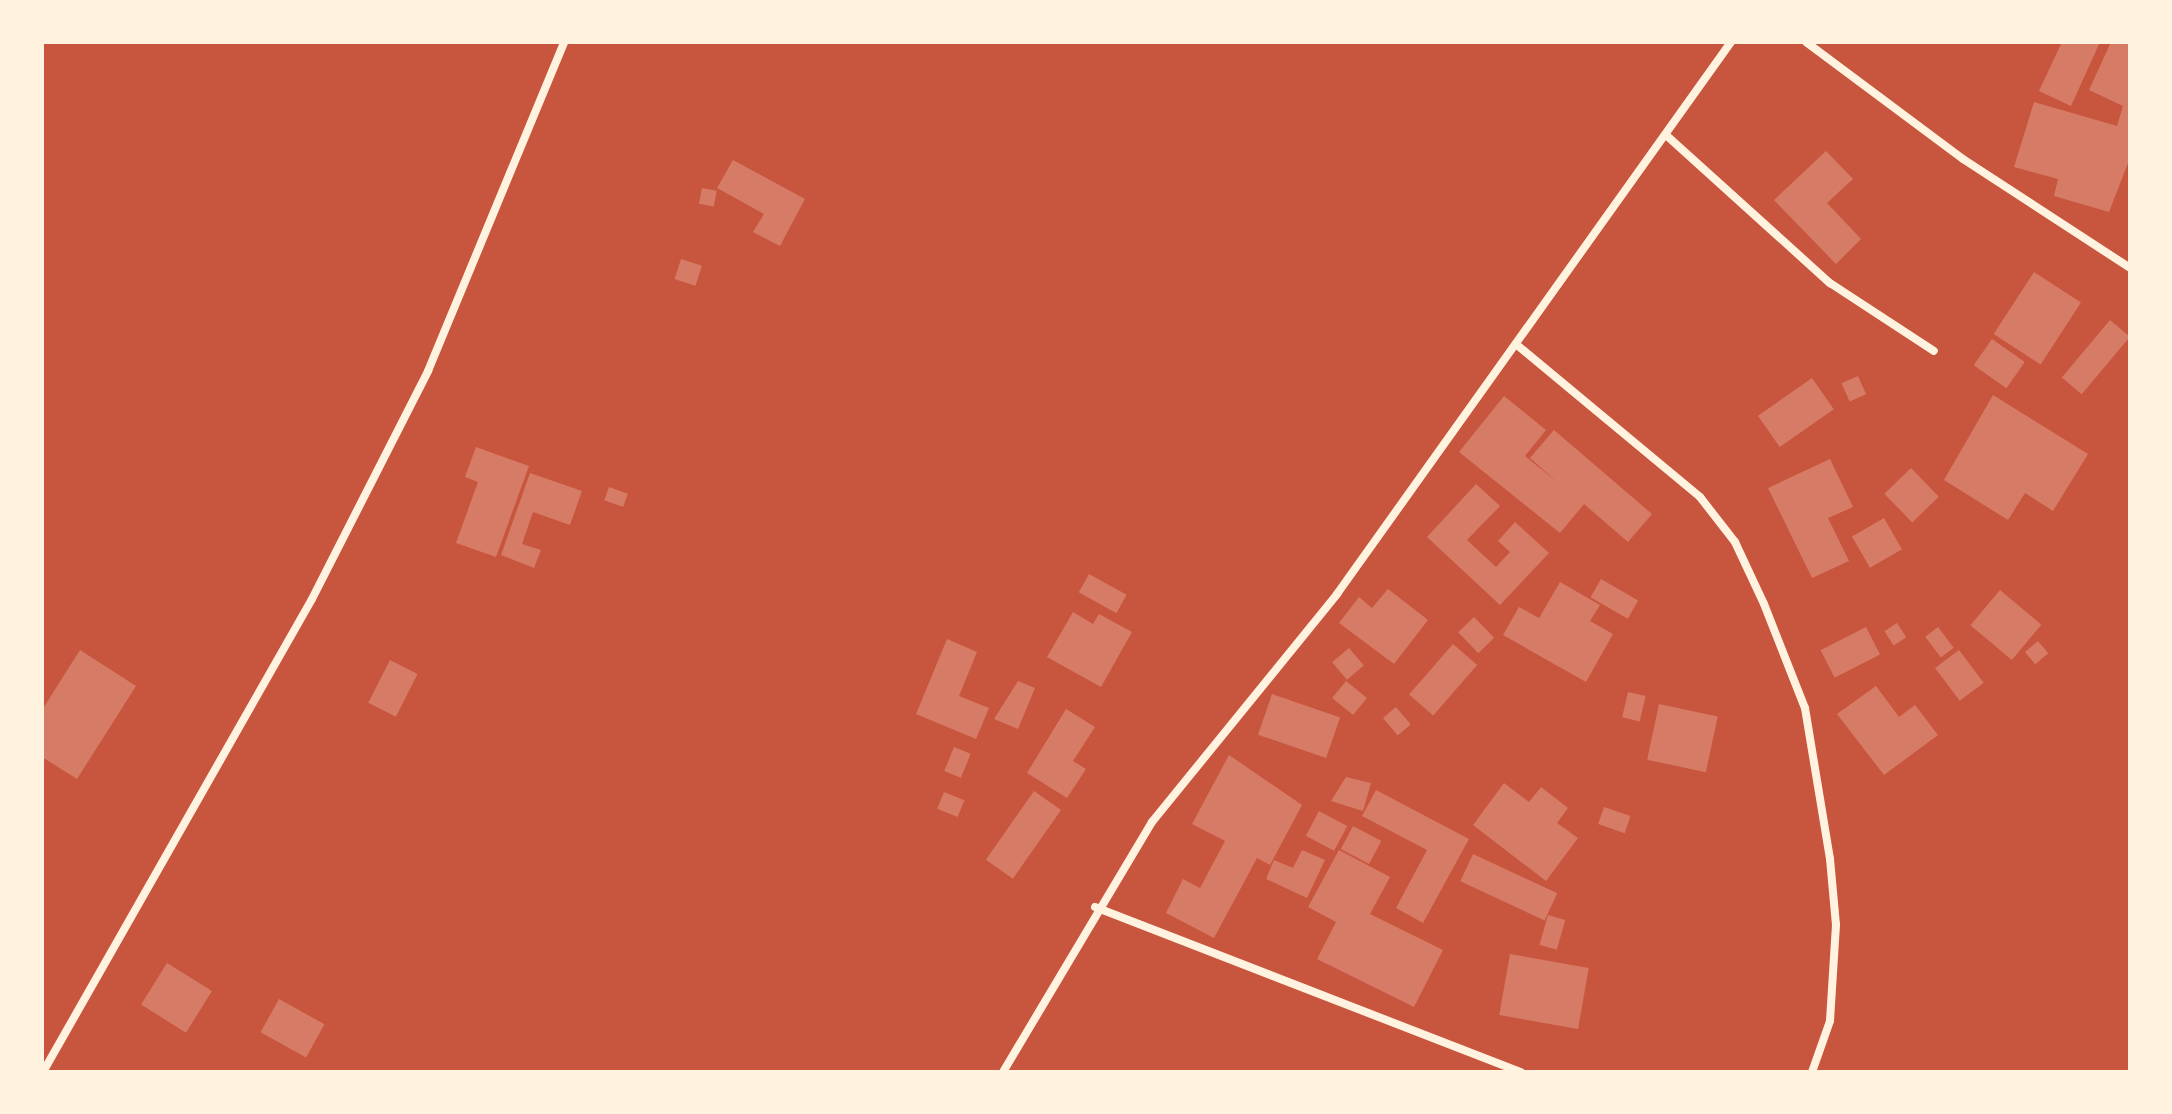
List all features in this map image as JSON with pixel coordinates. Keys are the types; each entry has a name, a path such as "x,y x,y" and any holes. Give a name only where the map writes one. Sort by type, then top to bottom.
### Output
{"street":[{"path":"43,1072 312,599 406,413 564,42"},
{"path":"1003,1072 1095,907 1152,822 1337,594 1731,42"},
{"path":"1806,42 1987,176 2130,268"},
{"path":"1666,135 1830,283 1934,351"},
{"path":"1517,345 1700,497 1735,542 1764,604 1805,708 1830,859 1836,925 1830,1021 1812,1072"},
{"path":"1095,907 1521,1072"}],"building":[{"path":"2062,42 2100,42 2071,106 2039,91"},
{"path":"2111,42 2130,42 2130,158 2109,212 2054,196 2058,179 2014,167 2034,102 2117,126 2123,106 2089,90"},
{"path":"1826,151 1853,179 1827,203 1861,239 1836,264 1774,200"},
{"path":"733,160 805,199 780,246 753,232 764,214 717,188"},
{"path":"702,188 717,191 714,207 699,204"},
{"path":"681,259 702,266 695,286 675,279"},
{"path":"2034,272 2081,302 2041,365 1994,334"},
{"path":"2110,320 2130,337 2082,394 2062,377"},
{"path":"1992,339 2025,362 2006,388 1974,365"},
{"path":"1858,376 1866,394 1850,402 1842,383"},
{"path":"1812,378 1834,409 1780,447 1758,416"},
{"path":"1993,395 2088,454 2053,511 2025,493 2008,520 1944,480"},
{"path":"1504,396 1546,430 1525,456 1557,482 1530,458 1554,430 1652,514 1628,542 1584,504 1560,533 1459,452"},
{"path":"476,447 529,466 496,557 456,543 478,482 465,477"},
{"path":"1830,459 1853,507 1828,518 1849,561 1812,578 1768,488"},
{"path":"1911,468 1939,497 1912,522 1884,494"},
{"path":"530,473 582,491 570,525 533,512 522,544 541,550 534,568 501,555"},
{"path":"1476,484 1500,506 1467,540 1496,567 1510,552 1498,541 1515,522 1549,553 1500,605 1427,537"},
{"path":"609,487 628,494 623,507 604,500"},
{"path":"1884,518 1902,549 1870,568 1852,536"},
{"path":"1089,574 1127,595 1116,613 1079,592"},
{"path":"1601,579 1638,600 1628,619 1590,597"},
{"path":"1560,582 1600,605 1590,621 1613,634 1586,682 1503,635 1519,607 1539,618"},
{"path":"1388,589 1428,620 1394,664 1339,623 1359,597 1372,608"},
{"path":"2000,590 2041,625 2012,660 1970,625"},
{"path":"1073,612 1093,624 1099,614 1132,632 1101,687 1047,657"},
{"path":"1474,617 1494,638 1478,653 1458,632"},
{"path":"1897,623 1906,637 1894,645 1884,631"},
{"path":"1866,627 1880,655 1835,678 1821,650"},
{"path":"1938,627 1954,648 1941,657 1925,637"},
{"path":"947,639 977,652 959,696 989,708 976,739 916,714"},
{"path":"2038,641 2048,653 2035,664 2025,652"},
{"path":"1453,644 1477,665 1433,716 1409,695"},
{"path":"1349,648 1364,666 1347,680 1332,662"},
{"path":"80,650 136,686 77,779 42,757 42,710"},
{"path":"1959,650 1984,683 1960,701 1935,668"},
{"path":"390,660 418,674 396,717 368,703"},
{"path":"1018,681 1035,688 1018,729 994,719"},
{"path":"1346,681 1367,698 1353,715 1332,698"},
{"path":"1876,686 1899,717 1915,705 1938,735 1884,775 1837,714"},
{"path":"1628,692 1646,696 1640,721 1622,717"},
{"path":"1272,694 1340,717 1326,758 1258,735"},
{"path":"1659,704 1718,716 1706,772 1647,760"},
{"path":"1396,707 1411,725 1398,736 1383,718"},
{"path":"1066,709 1095,727 1073,761 1086,769 1067,798 1027,773"},
{"path":"954,747 971,754 961,778 944,771"},
{"path":"1229,755 1302,805 1270,865 1257,858 1214,938 1166,913 1183,879 1200,888 1225,841 1192,824"},
{"path":"1346,777 1371,783 1363,811 1331,801"},
{"path":"1504,783 1529,802 1541,787 1568,808 1557,823 1578,838 1546,881 1473,825"},
{"path":"1376,790 1469,839 1423,923 1396,908 1427,850 1362,816"},
{"path":"1034,791 1061,810 1013,879 986,860"},
{"path":"944,792 964,800 958,817 937,809"},
{"path":"1604,807 1630,816 1625,833 1598,824"},
{"path":"1319,811 1347,826 1334,851 1306,836"},
{"path":"1353,826 1381,841 1369,864 1341,849"},
{"path":"1302,850 1325,860 1307,898 1266,879 1274,860 1293,868"},
{"path":"1339,850 1390,877 1370,914 1443,950 1414,1007 1317,959 1336,922 1308,907"},
{"path":"1473,854 1557,893 1545,920 1460,881"},
{"path":"1548,915 1565,920 1557,950 1539,945"},
{"path":"1510,954 1589,968 1578,1029 1499,1015"},
{"path":"167,963 212,991 186,1033 141,1005"},
{"path":"279,999 324,1024 306,1057 261,1032"}]}
